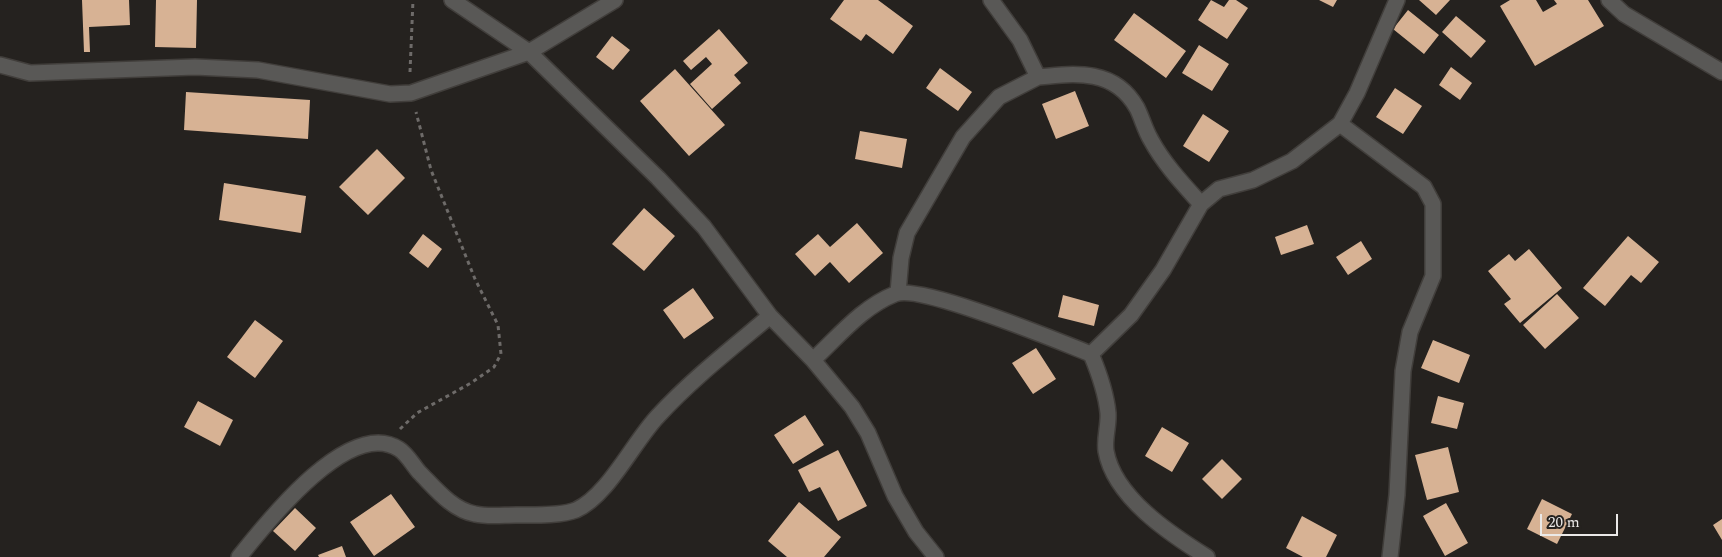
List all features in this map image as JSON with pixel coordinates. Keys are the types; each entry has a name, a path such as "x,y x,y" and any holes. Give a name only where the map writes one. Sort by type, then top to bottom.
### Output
{"street":[{"path":"452,0 529,52 658,178 697,220 770,316 813,360 852,407 868,433 895,496 916,532 936,557"},
{"path":"0,65 30,73 195,66 258,70 390,94 411,93 529,52 615,0"},
{"path":"991,0 1020,40 1038,77"},
{"path":"1091,354 1131,315 1163,270 1208,195 1219,189 1253,180 1292,161 1340,124 1356,93 1397,0"},
{"path":"1609,0 1624,14 1722,72"},
{"path":"898,293 901,258 907,233 963,136 999,98 1038,77 1074,74 1108,80 1123,89 1137,108 1151,140 1166,162 1201,204"},
{"path":"1340,124 1424,187 1433,204 1432,276 1410,332 1403,371 1398,495 1390,557"},
{"path":"813,360 870,307 898,293 934,298 981,312 1091,354 1103,383 1108,414 1106,449 1110,466 1132,500 1174,536 1207,557"},
{"path":"239,557 304,483 345,452 369,443 387,442 401,450 432,484 462,511 477,515 530,515 576,510 593,497 618,470 656,418 680,393 770,316"}],"path":[{"path":"387,442 417,413 471,383 494,367 501,354 498,325 475,279 431,170 411,93 410,51 413,0"}],"building":[{"path":"82,0 129,0 130,25 89,27 90,52 84,52"},
{"path":"156,0 197,0 196,48 155,47"},
{"path":"844,0 878,0 913,26 893,54 866,34 861,41 830,19"},
{"path":"1211,0 1224,7 1229,0 1236,0 1248,8 1227,39 1198,20"},
{"path":"1319,0 1337,0 1333,7"},
{"path":"1419,0 1450,0 1436,15"},
{"path":"1510,0 1536,0 1543,12 1557,4 1554,0 1588,0 1604,26 1535,66 1500,6"},
{"path":"1408,10 1439,35 1424,54 1393,29"},
{"path":"1134,13 1186,51 1166,78 1114,40"},
{"path":"1456,16 1486,41 1471,58 1442,32"},
{"path":"719,29 748,63 734,75 741,83 712,109 690,84 712,64 706,57 691,70 683,61"},
{"path":"612,36 630,50 613,70 596,57"},
{"path":"1199,45 1229,64 1212,91 1182,73"},
{"path":"1451,67 1472,83 1460,100 1439,85"},
{"path":"940,68 972,92 958,111 926,88"},
{"path":"675,69 725,125 689,156 640,101"},
{"path":"1395,88 1422,106 1403,134 1376,117"},
{"path":"1075,91 1089,126 1056,139 1042,104"},
{"path":"186,92 310,100 308,139 184,130"},
{"path":"1203,114 1229,131 1209,162 1183,146"},
{"path":"860,131 907,139 902,168 855,159"},
{"path":"377,149 405,178 368,215 339,187"},
{"path":"224,183 306,196 301,233 219,220"},
{"path":"644,208 675,236 644,271 612,244"},
{"path":"857,223 883,253 849,283 830,262 815,276 795,254 818,234 830,247"},
{"path":"1307,225 1314,244 1281,255 1275,237"},
{"path":"423,234 442,249 428,268 409,253"},
{"path":"1628,236 1659,262 1641,283 1631,275 1605,306 1583,288"},
{"path":"1361,241 1372,259 1348,275 1336,257"},
{"path":"1529,249 1562,288 1520,323 1504,304 1511,299 1488,271 1509,254 1515,261"},
{"path":"693,288 714,318 684,339 663,310"},
{"path":"1557,294 1579,318 1545,349 1523,325"},
{"path":"1063,295 1099,305 1094,326 1058,317"},
{"path":"255,320 283,341 255,378 227,357"},
{"path":"1433,340 1470,355 1459,383 1421,368"},
{"path":"1036,348 1056,379 1033,394 1012,363"},
{"path":"1438,396 1464,403 1457,429 1431,423"},
{"path":"198,401 233,420 220,446 184,427"},
{"path":"805,415 824,445 793,464 774,435"},
{"path":"1162,427 1189,443 1172,472 1145,456"},
{"path":"1448,447 1459,492 1427,500 1415,455"},
{"path":"838,450 867,506 838,521 820,487 809,492 798,470"},
{"path":"1222,459 1242,479 1222,499 1202,479"},
{"path":"391,494 415,527 374,556 350,522"},
{"path":"1542,499 1572,514 1557,544 1527,529"},
{"path":"799,502 841,537 824,557 787,557 768,541"},
{"path":"1446,503 1468,543 1445,556 1423,516"},
{"path":"295,508 316,528 295,551 273,531"},
{"path":"1302,516 1337,535 1326,557 1303,557 1286,548"},
{"path":"1722,519 1722,540 1713,525"},
{"path":"342,546 346,557 319,557 318,555"}]}
